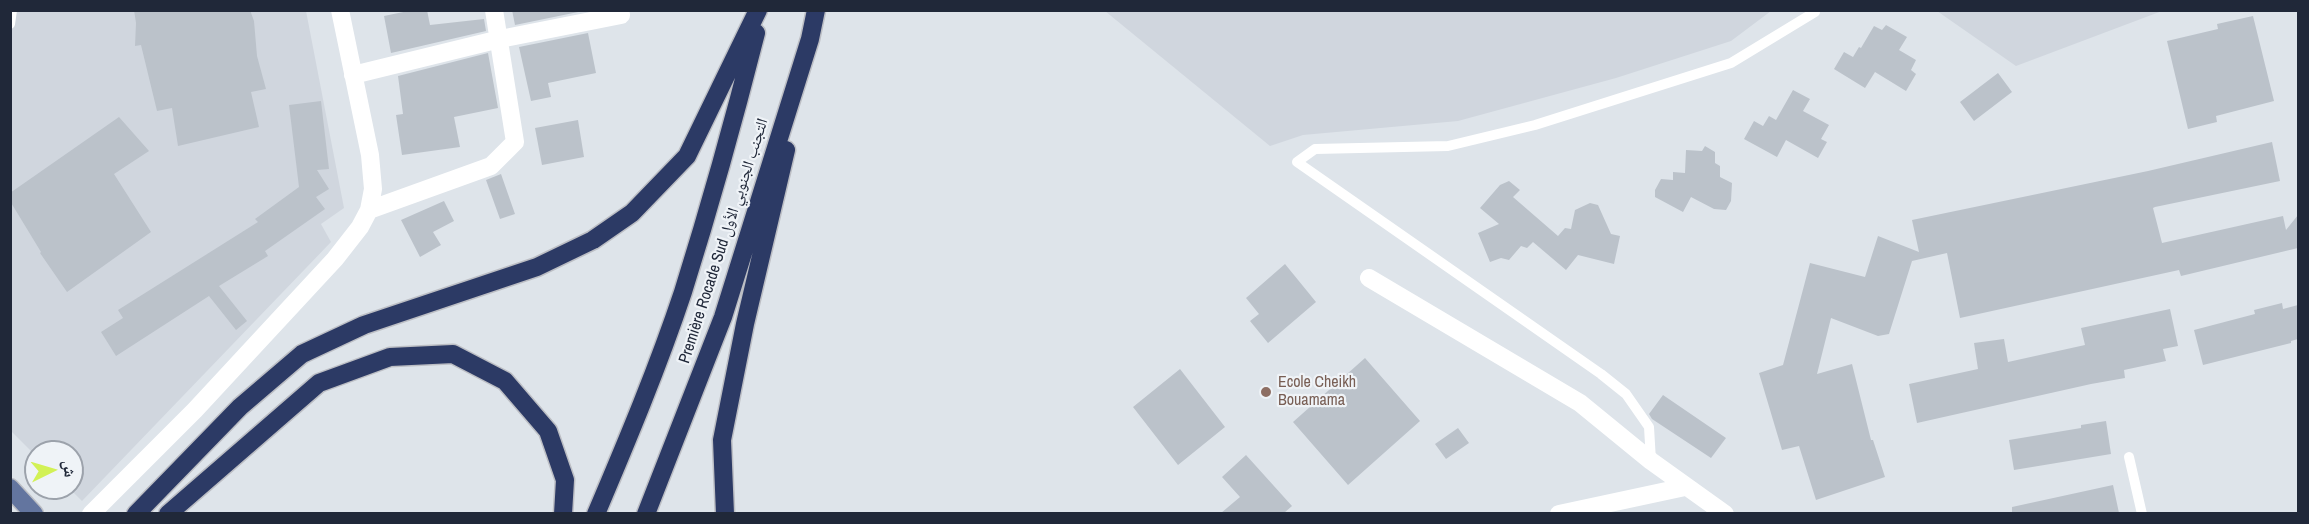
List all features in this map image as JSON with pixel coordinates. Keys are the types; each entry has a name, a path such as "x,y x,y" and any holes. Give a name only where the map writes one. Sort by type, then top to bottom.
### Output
{"highway":[{"path":"136,513 240,407 302,354 364,325 537,267 593,240 632,213 687,156 760,10"},
{"name":"Première Rocade Sud التجنب الجنوبي الأول","path":"596,513 631,433 682,294 730,136 760,10"},
{"name":"Première Rocade Sud التجنب الجنوبي الأول","path":"646,513 723,317 810,39 816,10"},
{"path":"725,513 722,440 745,324 774,207 810,39"},
{"path":"168,513 320,383 390,357 453,354 505,381 548,431 565,480 563,513"}],"main road":[{"path":"10,488 34,513"}],"street":[{"path":"91,513 195,410 336,259 360,227 369,210 373,189 369,155 340,10"},
{"path":"369,210 491,166 515,142 494,10"},
{"path":"353,75 500,39 621,15 620,10"},
{"path":"1368,278 1580,403 1685,487 1725,513"},
{"path":"1559,513 1685,487"}],"lane":[{"path":"10,24 12,10"},
{"path":"1651,461 1649,427 1626,394 1601,374 1297,162 1315,149 1448,146 1534,125 1731,63 1815,12"},
{"path":"2129,457 2142,513"}],"shaded area":[{"path":"10,11 306,11 344,208 321,224 331,242 84,499 84,440 24,440 24,444 11,431"},
{"path":"1105,11 1771,11 1731,41 1616,78 1458,121 1303,135 1270,146"},
{"path":"1937,11 2162,11 2016,66"}],"building":[{"path":"134,10 250,10 254,21 257,56 266,89 251,92 259,127 178,146 172,108 157,111 141,45 135,46"},
{"path":"413,10 427,10 430,25 484,19 486,31 391,53 384,16"},
{"path":"512,10 583,10 583,11 515,25"},
{"path":"2253,16 2274,101 2216,116 2217,122 2188,129 2167,41 2218,29 2217,24"},
{"path":"1886,25 1907,37 1899,50 1916,60 1911,70 1916,74 1906,91 1875,72 1865,88 1834,69 1844,52 1853,57 1874,26 1882,30"},
{"path":"588,33 596,73 548,83 551,97 531,101 519,47"},
{"path":"488,53 498,108 454,117 460,147 402,155 396,115 403,114 398,76"},
{"path":"1998,73 2012,92 1974,121 1960,102"},
{"path":"1793,90 1810,99 1803,111 1829,125 1821,139 1827,142 1818,158 1786,140 1777,157 1744,139 1754,121 1763,126 1769,116 1776,120"},
{"path":"321,101 329,169 317,170 329,189 316,197 325,209 265,251 268,256 219,286 247,321 236,330 209,296 116,356 101,332 123,318 118,310 258,222 255,219 299,187 289,105"},
{"path":"119,117 149,151 114,174 151,232 67,292 40,253 10,201 10,193"},
{"path":"578,120 584,157 542,165 535,128"},
{"path":"2272,142 2280,181 2153,208 2162,243 2283,216 2286,230 2298,215 2298,248 2181,276 2179,270 1960,318 1947,253 1912,261 1889,334 1878,336 1831,318 1817,374 1852,364 1871,440 1873,440 1885,477 1816,500 1799,446 1782,450 1759,373 1783,365 1810,263 1865,277 1878,236 1919,252 1912,220 2148,171"},
{"path":"1705,146 1715,152 1715,163 1720,166 1720,177 1732,183 1731,201 1726,210 1714,209 1691,197 1683,212 1655,197 1655,190 1661,179 1673,180 1673,172 1685,173 1686,150 1702,151"},
{"path":"501,174 515,214 500,219 486,180"},
{"path":"1509,181 1520,190 1513,197 1558,236 1565,228 1571,229 1575,210 1590,203 1598,205 1611,234 1620,236 1614,264 1578,255 1566,270 1533,242 1527,248 1521,246 1509,260 1501,258 1490,262 1478,233 1499,224 1480,208 1500,185"},
{"path":"444,201 454,221 433,232 441,245 420,257 401,220"},
{"path":"1285,264 1316,302 1268,343 1250,321 1259,314 1246,298"},
{"path":"2282,303 2283,309 2298,305 2298,339 2291,343 2203,365 2194,330 2255,314 2254,310"},
{"path":"2170,309 2178,346 2163,349 2166,361 2124,370 2125,378 1917,423 1909,384 1978,369 1974,343 2004,339 2008,362 2085,345 2081,328"},
{"path":"1365,358 1420,421 1348,485 1293,422"},
{"path":"1180,369 1225,427 1178,465 1133,407"},
{"path":"1663,395 1726,438 1711,458 1652,419 1649,414"},
{"path":"2106,421 2111,454 2014,470 2009,440 2081,428 2081,425"},
{"path":"1458,428 1469,443 1446,459 1435,444"},
{"path":"1246,455 1292,506 1284,513 1221,513 1240,497 1222,477"},
{"path":"2113,485 2119,513 2012,513 2012,507"}],"place":[{"name":"Ecole Cheikh Bouamama","path":"1266,392"}]}
